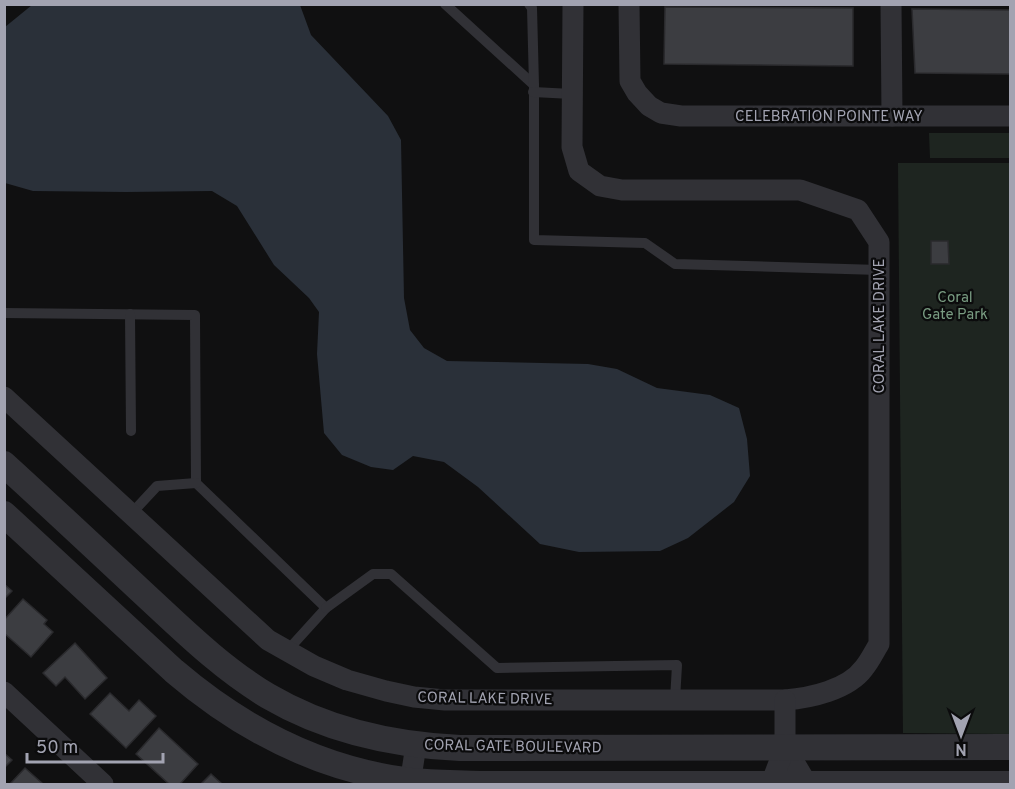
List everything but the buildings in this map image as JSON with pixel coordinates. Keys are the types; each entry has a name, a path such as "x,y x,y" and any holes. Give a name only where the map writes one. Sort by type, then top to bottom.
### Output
{"street":[{"name":"CORAL LAKE DRIVE","path":"4,397 267,640 314,666 347,680 414,697 445,700 785,700 811,698 839,687 863,670 879,644 879,242 858,210 800,190 622,190 600,186 579,171 572,147 573,4"},
{"name":"CELEBRATION POINTE WAY","path":"629,4 630,81 649,106 661,113 681,116 1011,116"},
{"path":"891,4 892,116"},
{"name":"CORAL GATE BOULEVARD","path":"4,464 190,637 241,679 270,697 321,720 362,734 416,745 460,748 1011,747"},
{"path":"4,514 174,671 226,713 301,752 347,768 411,782 480,784 1011,784"},
{"path":"4,692 103,784"},
{"path":"771,784 785,747 785,700"},
{"path":"411,782 416,745"},
{"path":"785,747 807,784"}],"lane":[{"path":"445,4 533,89 572,94"},
{"path":"529,4 532,8 534,240 645,243 675,264 879,270"},
{"path":"4,313 195,315 196,483 326,608"},
{"path":"130,314 131,430"},
{"path":"131,514 157,486 196,483"},
{"path":"287,651 326,608 373,573 391,573 497,668 677,665 675,700"}],"green space":[{"path":"929,133 1010,133 1010,158 930,158"},
{"name":"Coral Gate Park","path":"898,163 1010,163 1010,734 903,733"}],"shaded area":[{"path":"32,5 300,5 311,35 388,116 401,140 404,298 410,330 424,348 447,361 588,364 617,369 657,388 710,395 739,408 747,439 750,476 734,502 688,538 660,551 579,552 540,544 478,487 444,462 413,456 393,470 371,467 342,455 324,433 317,354 319,312 309,298 274,265 237,206 212,191 33,191 5,183 5,27"}]}
